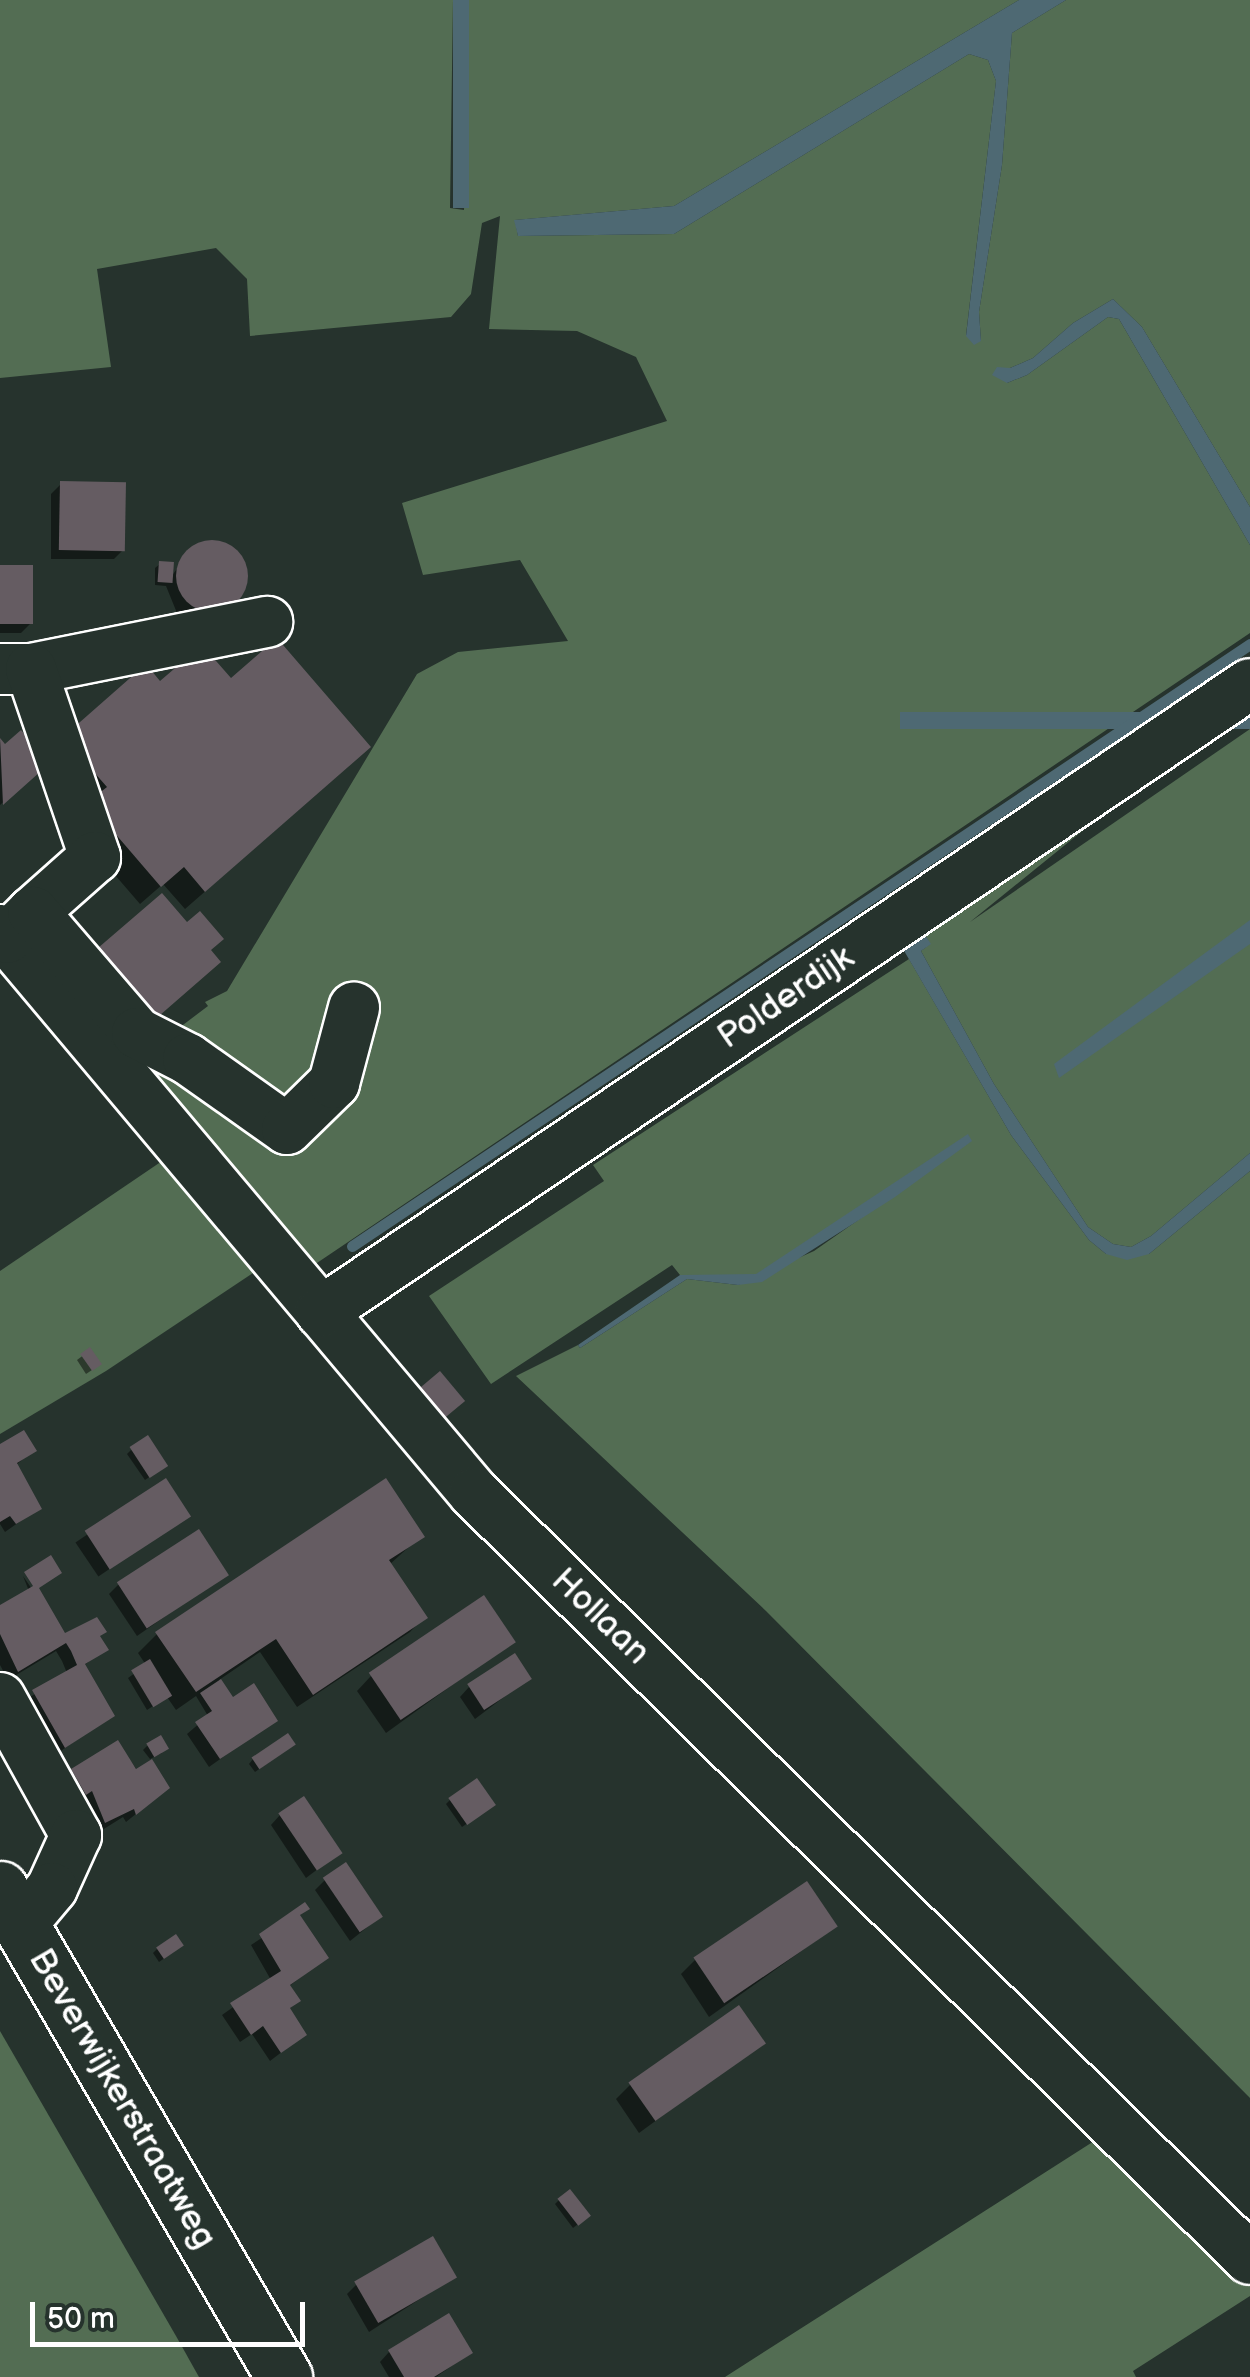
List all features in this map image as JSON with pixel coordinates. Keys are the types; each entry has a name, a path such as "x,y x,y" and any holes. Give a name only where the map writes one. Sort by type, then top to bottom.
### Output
{"main road":[{"name":"Beverwijkerstraatweg","path":"11,1907 284,2377"}],"street":[{"path":"268,622 16,669 95,857 13,926 137,1034 188,1059 286,1130 334,1083 354,1008"},
{"name":"Polderdijk","path":"321,1312 1250,684"},
{"name":"Hollaan","path":"13,926 321,1312 474,1494 1250,2258"},
{"name":"Beverwijkerstraatweg","path":"0,1698 76,1835 52,1888 11,1907"}],"green space":[{"path":"0,0 453,0 450,208 464,210 469,0 1019,0 674,206 515,220 518,236 674,234 969,54 988,60 996,81 966,335 981,341 979,312 1002,165 1012,33 1066,0 1250,0 1250,507 1142,327 1113,299 1073,323 1033,358 1010,368 1007,383 1027,375 1108,317 1119,319 1250,545 1250,633 311,1267 134,1062 208,1006 205,1002 227,991 417,674 458,652 568,641 520,560 423,575 402,503 667,421 636,357 577,331 489,329 500,216 482,223 471,294 451,317 250,336 247,279 216,248 97,269 111,367 0,378"},
{"path":"1250,695 970,922 1250,729 1250,1153 1151,1236 1131,1247 1113,1244 1088,1227 994,1084 921,951 930,944 915,917"},
{"path":"909,959 1011,1135 1089,1240 1106,1254 1149,1254 1250,1171 1250,2098 766,1611 516,1376 578,1345 580,1348 687,1279 738,1285 814,1251 971,1141 968,1135 756,1275 680,1275 672,1265 491,1384 429,1296 604,1181 593,1165"},
{"path":"168,1157 259,1269 106,1371 0,1434 0,1271"},
{"path":"0,2031 176,2336 199,2377 0,2377"},
{"path":"1102,2136 1250,2285 1250,2296 1133,2371 1136,2377 725,2377"}],"water":[{"path":"453,0 469,0 469,208 453,208"},
{"path":"1019,0 1066,0 1012,33 1002,165 979,312 981,341 974,345 966,336 996,81 988,60 969,54 674,234 518,236 514,220 674,206"},
{"path":"1113,299 1142,327 1250,507 1250,545 1119,319 1108,317 1027,375 1007,383 992,375 997,367 1010,368 1033,358 1073,323"},
{"path":"900,712 1250,712 1250,729 900,729"},
{"path":"1250,920 1250,944 1059,1078 1054,1064"},
{"path":"925,935 931,944 921,951 994,1084 1088,1227 1113,1244 1131,1247 1151,1236 1250,1153 1250,1171 1149,1254 1127,1260 1106,1254 1089,1240 1011,1135 903,949"},
{"path":"968,1134 972,1141 895,1197 762,1282 738,1285 687,1279 580,1348 578,1345 680,1275 756,1274"}],"building":[{"path":"60,481 126,482 125,551 59,550"},
{"path":"212,540 226,542 238,550 246,562 246,590 238,602 226,610 212,612 198,610 186,602 178,590 176,576 178,562 186,550 198,542"},
{"path":"159,561 174,562 172,583 158,582"},
{"path":"0,565 33,565 33,624 0,624"},
{"path":"277,638 371,747 205,892 184,867 161,887 88,802 107,787 63,737 146,664 160,681 202,645 231,678"},
{"path":"21,730 50,763 3,805 0,738 5,744"},
{"path":"162,893 187,922 200,911 224,939 211,950 221,962 144,1029 84,960"},
{"path":"90,1347 102,1364 92,1371 80,1354"},
{"path":"440,1371 465,1401 440,1422 415,1392"},
{"path":"24,1430 37,1451 17,1463 42,1509 16,1524 10,1516 0,1522 0,1444"},
{"path":"148,1435 168,1466 150,1478 130,1447"},
{"path":"166,1478 191,1517 110,1569 85,1531"},
{"path":"386,1478 425,1537 389,1560 428,1618 313,1695 276,1639 196,1692 155,1632"},
{"path":"199,1529 229,1575 147,1629 117,1582"},
{"path":"51,1555 62,1573 39,1588 65,1633 97,1617 107,1632 100,1636 109,1650 85,1664 115,1716 65,1748 32,1690 77,1665 71,1651 66,1643 18,1672 0,1634 0,1605 33,1586 24,1572"},
{"path":"484,1595 516,1642 401,1720 369,1673"},
{"path":"515,1653 532,1679 484,1710 467,1684"},
{"path":"150,1659 172,1696 153,1707 131,1670"},
{"path":"221,1679 233,1697 254,1683 278,1721 220,1759 195,1722 212,1711 200,1693"},
{"path":"288,1733 296,1745 259,1769 252,1758"},
{"path":"161,1735 169,1749 154,1757 146,1744"},
{"path":"118,1740 136,1769 152,1759 170,1788 136,1815 134,1809 105,1823 92,1791 86,1795 71,1769"},
{"path":"477,1778 496,1805 467,1825 448,1798"},
{"path":"304,1796 343,1853 317,1871 278,1813"},
{"path":"346,1862 383,1917 360,1932 323,1878"},
{"path":"807,1881 838,1927 724,2003 693,1958"},
{"path":"305,1902 310,1909 300,1915 329,1958 290,1985 301,2001 290,2008 307,2035 281,2053 263,2026 251,2035 230,2003 281,1971 259,1934"},
{"path":"176,1934 184,1946 164,1959 156,1947"},
{"path":"739,2005 766,2044 655,2121 628,2082"},
{"path":"570,2189 591,2216 578,2226 557,2199"},
{"path":"433,2236 457,2278 378,2323 354,2282"},
{"path":"449,2313 473,2353 434,2377 404,2377 388,2350"}],"waterway":[{"path":"352,1246 1250,644"}]}
